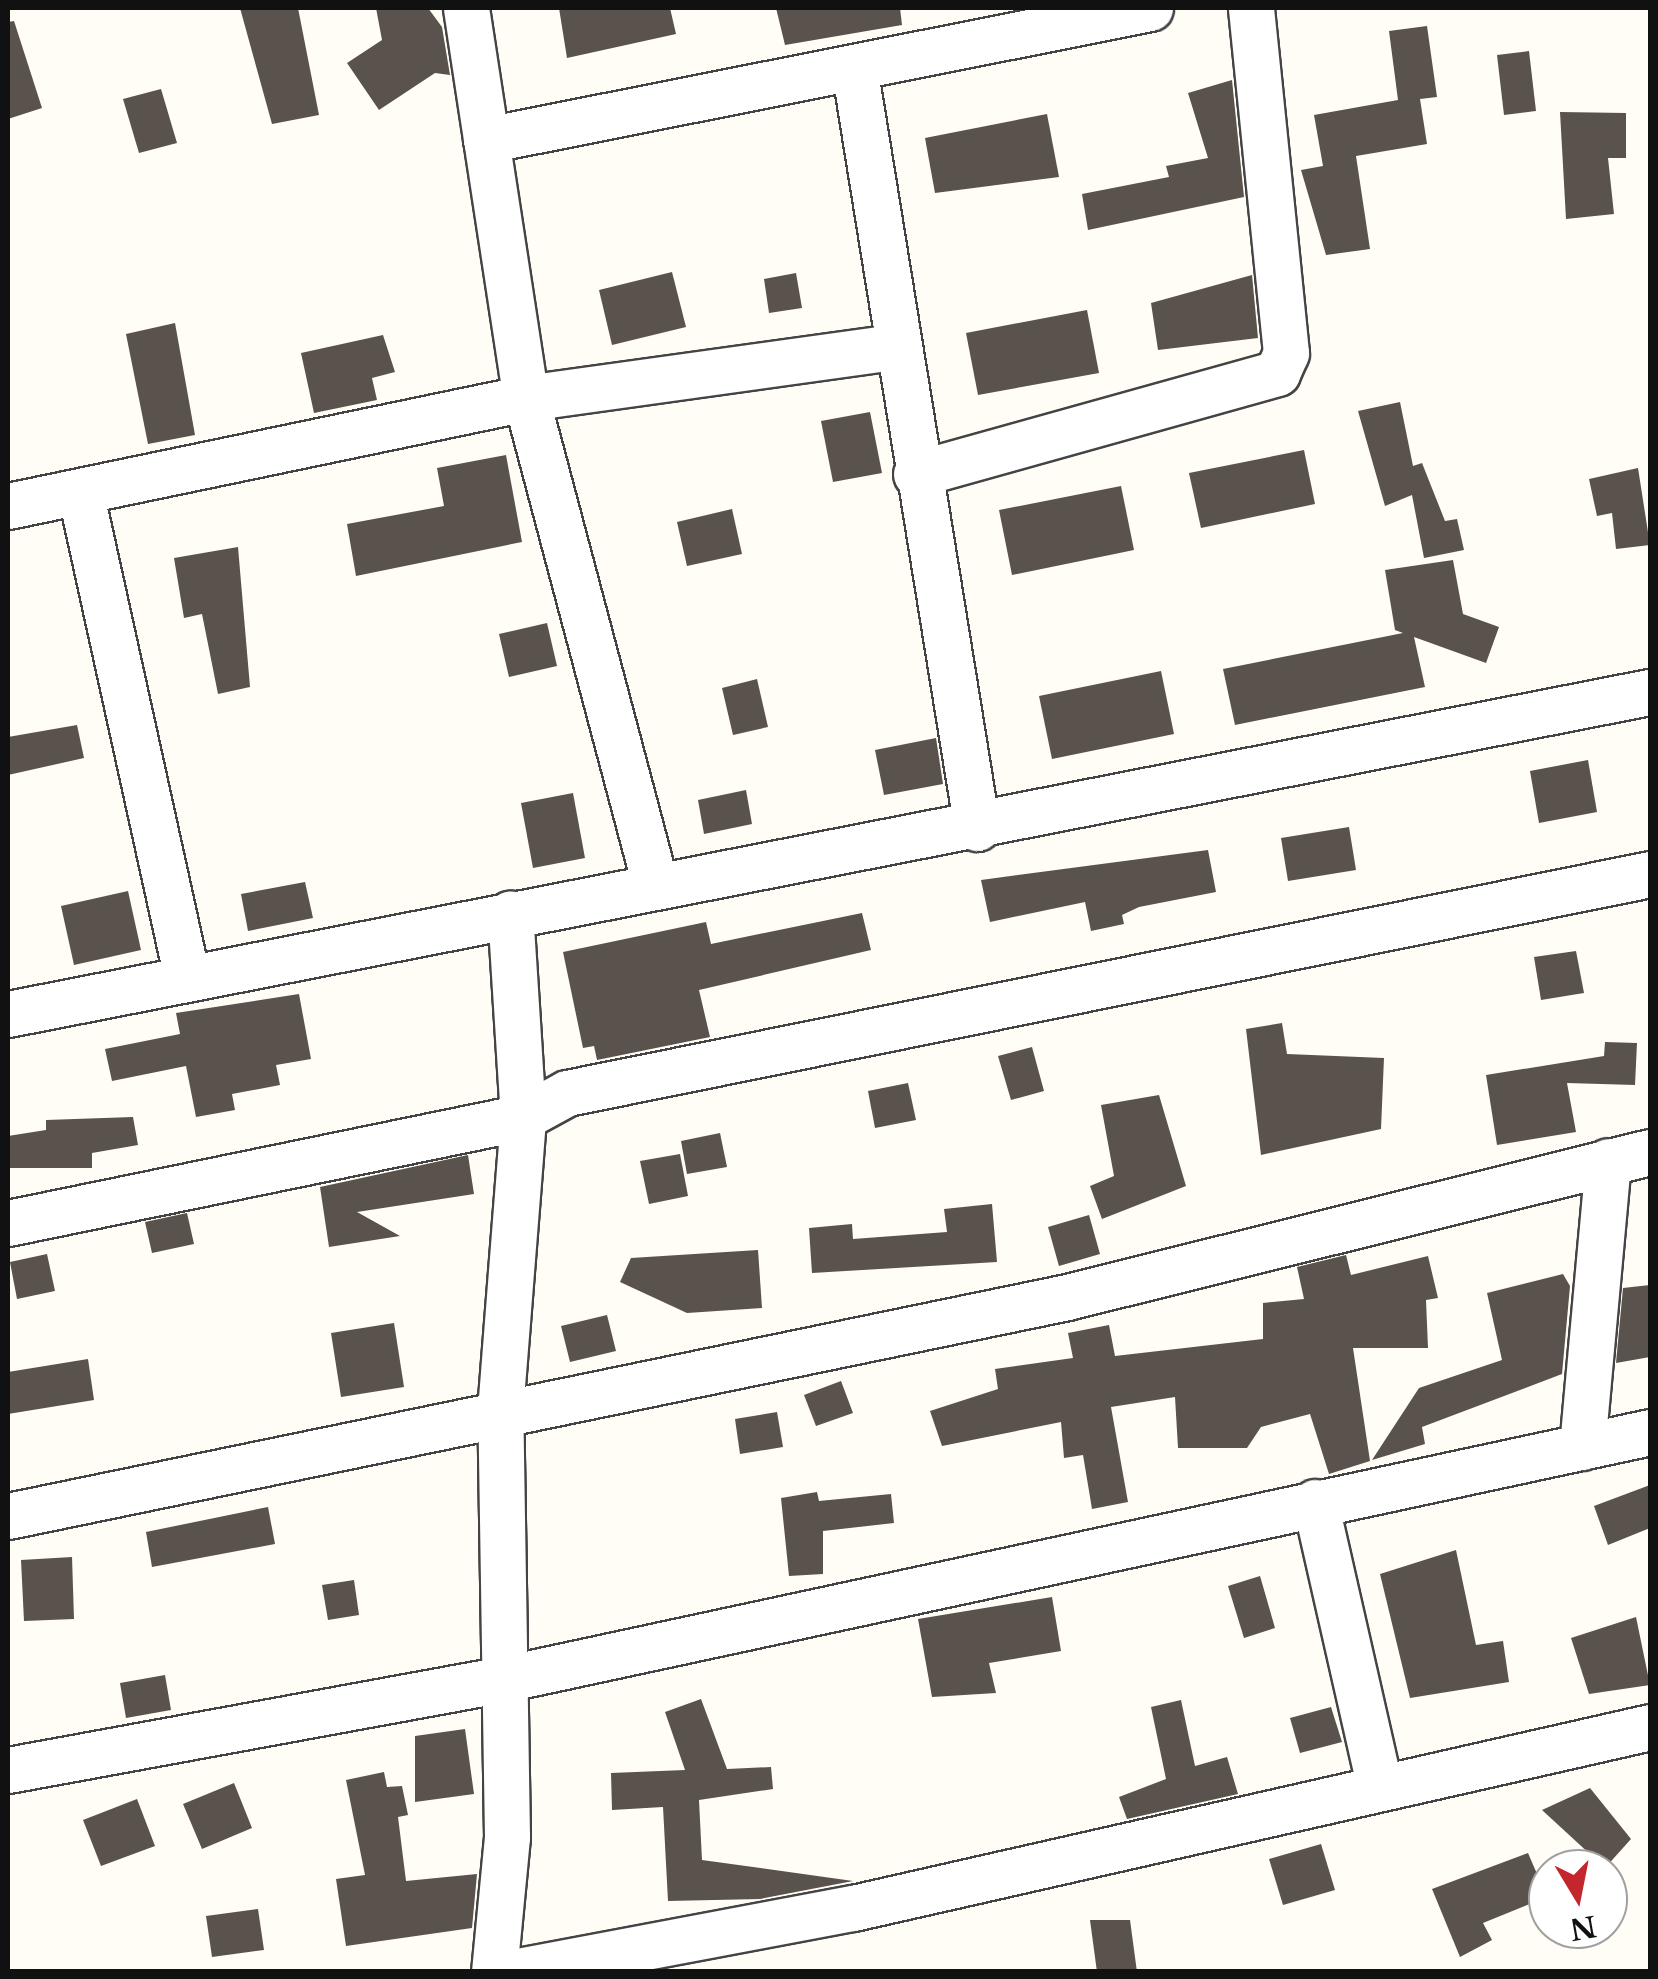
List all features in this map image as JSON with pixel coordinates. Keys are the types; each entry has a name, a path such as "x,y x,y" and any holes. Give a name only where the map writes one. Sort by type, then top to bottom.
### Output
{"street":[{"path":"466,8 526,398 655,884"},
{"path":"486,140 1150,8"},
{"path":"916,474 1277,374 1286,353 1251,8"},
{"path":"854,68 894,347 978,828"},
{"path":"8,506 526,398 894,347"},
{"path":"80,492 186,978"},
{"path":"8,1014 655,884 978,828 1650,692"},
{"path":"8,1223 524,1117 567,1093 1650,874"},
{"path":"494,1972 506,1864 500,1411 524,1117 510,913"},
{"path":"8,1516 500,1411 1067,1297 1629,1156 1582,1447"},
{"path":"8,1770 504,1678 1650,1432"},
{"path":"1315,1502 1380,1787"},
{"path":"513,1972 836,1912 1650,1727"}],"building":[{"path":"240,8 298,8 319,115 272,124"},
{"path":"376,8 428,8 442,27 450,75 435,73 379,110 347,63 382,40"},
{"path":"559,8 670,8 676,34 567,58"},
{"path":"776,8 900,8 902,25 785,45"},
{"path":"14,21 42,108 8,119 8,22"},
{"path":"1427,26 1437,97 1420,99 1427,144 1356,156 1370,249 1326,255 1301,170 1323,166 1314,115 1398,100 1389,31"},
{"path":"1529,51 1536,111 1504,115 1497,55"},
{"path":"1232,80 1244,197 1088,230 1082,194 1169,177 1166,166 1208,158 1188,93"},
{"path":"161,89 177,143 139,153 123,99"},
{"path":"1560,112 1626,113 1626,158 1608,158 1614,214 1566,219"},
{"path":"1047,114 1059,177 935,193 925,138"},
{"path":"672,272 686,327 612,345 599,290"},
{"path":"796,273 802,308 769,313 764,279"},
{"path":"1252,275 1258,338 1158,350 1151,303"},
{"path":"1087,310 1099,373 978,395 966,333"},
{"path":"175,323 195,435 148,444 126,334"},
{"path":"383,335 395,372 372,378 377,400 314,413 301,353"},
{"path":"1400,402 1413,466 1422,463 1445,521 1457,519 1464,550 1424,558 1412,495 1385,506 1358,411"},
{"path":"870,412 882,473 833,482 821,421"},
{"path":"1304,450 1315,504 1201,528 1189,473"},
{"path":"506,455 522,542 356,576 347,524 444,506 437,468"},
{"path":"1638,468 1650,545 1616,549 1612,513 1597,516 1589,479"},
{"path":"1121,486 1134,550 1012,575 999,510"},
{"path":"732,509 742,554 687,566 677,522"},
{"path":"238,547 250,687 218,694 202,614 184,618 174,558"},
{"path":"1453,560 1463,614 1499,627 1486,663 1414,637 1425,687 1235,725 1223,669 1403,633 1395,630 1385,570"},
{"path":"547,623 557,666 509,677 499,634"},
{"path":"1161,671 1174,734 1052,759 1039,696"},
{"path":"757,679 768,727 733,735 722,688"},
{"path":"77,725 84,758 8,775 8,737"},
{"path":"936,738 943,784 884,795 875,750"},
{"path":"1588,760 1597,812 1539,823 1530,771"},
{"path":"746,790 752,824 704,834 698,800"},
{"path":"573,793 585,858 533,868 521,803"},
{"path":"1349,827 1356,870 1288,881 1281,838"},
{"path":"1208,850 1216,892 1139,907 1122,915 1124,924 1091,931 1085,902 990,922 981,880"},
{"path":"305,882 313,918 248,931 241,894"},
{"path":"128,891 141,950 74,965 61,906"},
{"path":"862,913 871,950 699,990 710,1037 597,1060 594,1046 583,1048 563,952 706,922 711,944"},
{"path":"1576,951 1584,993 1541,1000 1534,957"},
{"path":"299,994 311,1059 276,1065 280,1085 232,1094 235,1110 196,1117 186,1066 112,1081 105,1049 180,1034 176,1013"},
{"path":"1282,1023 1287,1054 1384,1058 1381,1129 1261,1155 1246,1029"},
{"path":"1605,1042 1637,1043 1635,1085 1567,1083 1576,1132 1497,1145 1486,1075 1604,1056"},
{"path":"1032,1047 1044,1091 1011,1100 998,1056"},
{"path":"908,1083 916,1120 875,1128 868,1091"},
{"path":"1159,1095 1186,1186 1102,1219 1090,1186 1114,1176 1101,1105"},
{"path":"133,1117 138,1145 92,1153 92,1168 8,1168 8,1136 46,1130 46,1120"},
{"path":"720,1133 727,1167 687,1174 681,1141"},
{"path":"680,1154 688,1196 649,1204 640,1161"},
{"path":"468,1155 474,1194 357,1212 400,1236 329,1247 320,1187"},
{"path":"992,1204 997,1262 812,1273 809,1228 852,1224 853,1239 947,1232 944,1209"},
{"path":"187,1213 194,1244 152,1253 145,1222"},
{"path":"1089,1215 1100,1254 1059,1266 1048,1227"},
{"path":"758,1250 762,1308 687,1313 620,1282 631,1258"},
{"path":"47,1254 55,1291 17,1299 10,1262"},
{"path":"1346,1255 1351,1275 1428,1256 1438,1298 1426,1300 1428,1348 1353,1348 1370,1461 1329,1474 1310,1414 1261,1427 1247,1448 1178,1448 1175,1397 1111,1407 1128,1502 1092,1509 1083,1455 1064,1458 1061,1422 942,1446 930,1411 998,1389 995,1369 1073,1358 1068,1333 1109,1325 1115,1356 1263,1339 1263,1303 1304,1299 1297,1267"},
{"path":"1563,1274 1570,1286 1562,1374 1422,1427 1425,1444 1372,1460 1419,1388 1502,1360 1487,1293"},
{"path":"1650,1285 1650,1357 1616,1363 1623,1288"},
{"path":"607,1315 616,1351 570,1362 561,1326"},
{"path":"394,1323 404,1387 341,1397 331,1333"},
{"path":"88,1359 94,1400 8,1414 8,1372"},
{"path":"841,1381 853,1413 816,1426 804,1395"},
{"path":"777,1412 783,1447 740,1454 735,1419"},
{"path":"1650,1485 1650,1528 1608,1545 1594,1506"},
{"path":"817,1492 819,1501 891,1494 894,1523 823,1531 823,1574 789,1576 781,1498"},
{"path":"268,1507 275,1544 152,1567 146,1532"},
{"path":"1456,1550 1476,1645 1503,1641 1509,1682 1410,1698 1380,1574"},
{"path":"72,1557 74,1619 24,1621 21,1560"},
{"path":"1260,1576 1275,1628 1244,1638 1228,1586"},
{"path":"354,1580 359,1615 328,1620 322,1585"},
{"path":"1052,1597 1061,1651 989,1663 996,1693 932,1697 918,1619"},
{"path":"1636,1617 1650,1685 1589,1694 1571,1638"},
{"path":"165,1675 171,1710 126,1718 120,1683"},
{"path":"701,1699 727,1769 771,1767 773,1789 699,1800 702,1860 853,1881 760,1899 668,1901 663,1807 612,1810 611,1773 685,1770 665,1712"},
{"path":"1181,1700 1195,1766 1227,1757 1238,1794 1127,1819 1119,1797 1166,1779 1151,1707"},
{"path":"1331,1707 1342,1742 1300,1753 1290,1718"},
{"path":"465,1729 474,1794 415,1802 415,1736"},
{"path":"384,1772 387,1787 402,1786 408,1815 398,1817 406,1881 477,1874 472,1928 346,1946 336,1879 365,1875 346,1780"},
{"path":"234,1783 252,1828 202,1849 183,1804"},
{"path":"1590,1788 1631,1839 1622,1849 1584,1849 1542,1810"},
{"path":"137,1799 155,1846 101,1866 83,1820"},
{"path":"1321,1844 1335,1890 1283,1905 1269,1859"},
{"path":"1528,1853 1528,1905 1483,1923 1492,1940 1460,1957 1432,1889"},
{"path":"258,1909 264,1950 212,1957 206,1916"},
{"path":"1090,1920 1130,1920 1137,1972 1097,1972"}]}
